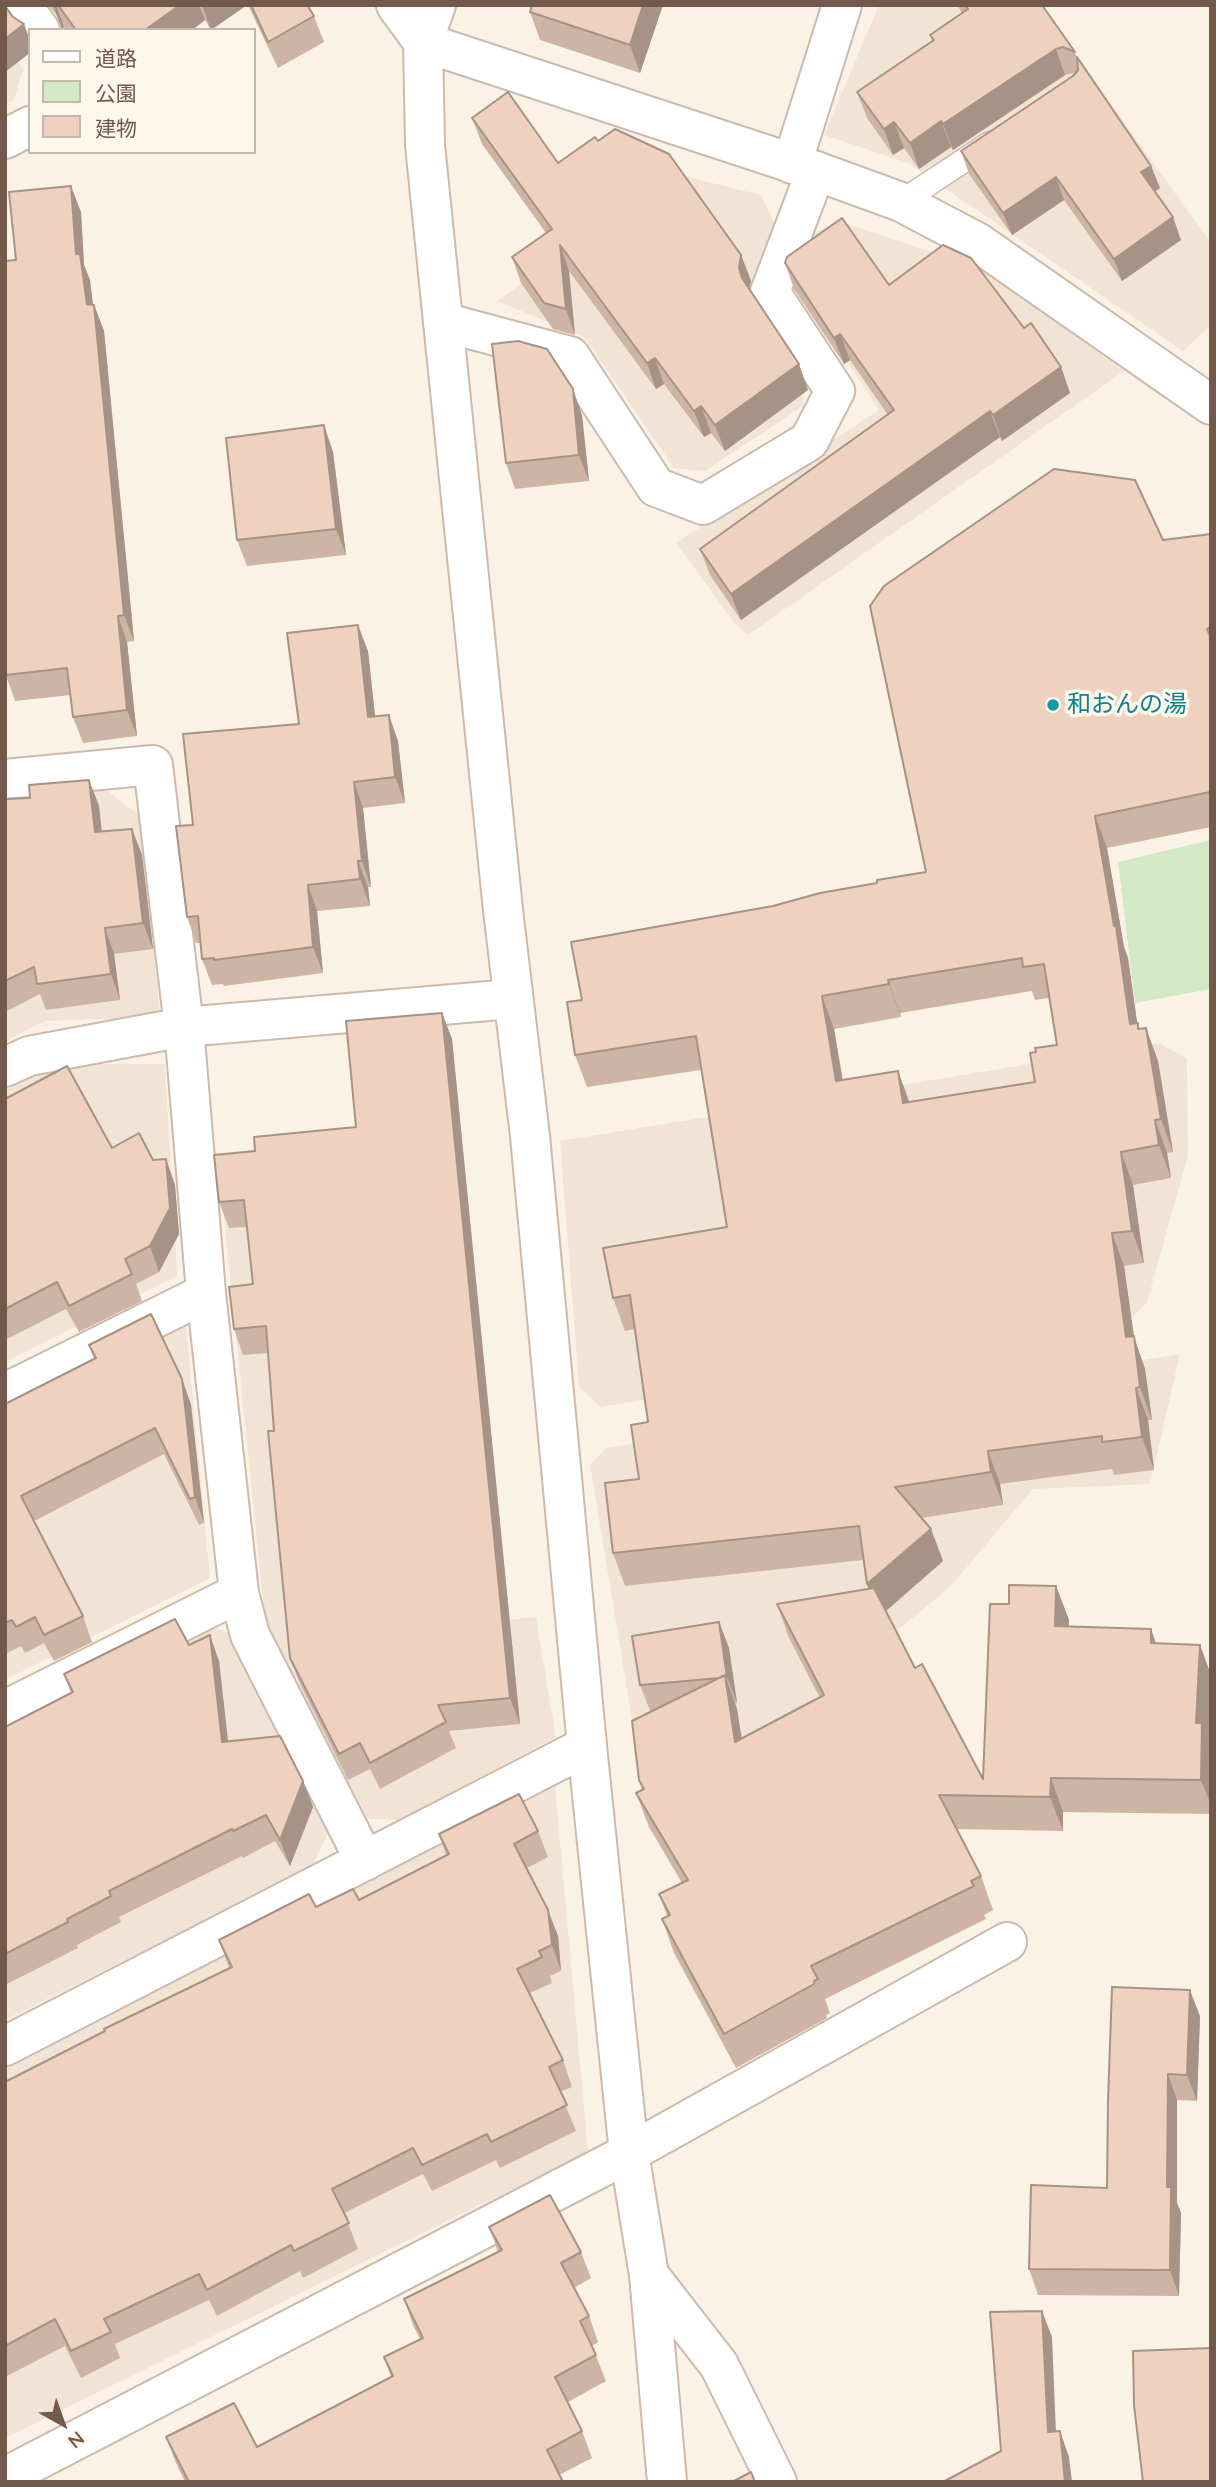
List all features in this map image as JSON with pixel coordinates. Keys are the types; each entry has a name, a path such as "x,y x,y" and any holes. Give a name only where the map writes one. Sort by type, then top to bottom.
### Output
{"street":[{"path":"22,5 39,28"},
{"path":"396,5 423,42 804,167 901,202 977,242 1211,405"},
{"path":"436,5 423,42 425,145 512,999 530,1136 587,1746 629,2153 649,2275 667,2482"},
{"path":"443,322 570,356 656,487 703,505 809,440 835,391 770,292 804,167 842,5"},
{"path":"5,138 28,127"},
{"path":"5,779 153,765 184,1027 205,1293 239,1593 250,1635 365,1861"},
{"path":"5,1067 29,1056 184,1027 512,999"},
{"path":"5,1393 205,1293"},
{"path":"5,1710 239,1593"},
{"path":"5,2046 587,1746"},
{"path":"5,2477 629,2153 1007,1942"},
{"path":"649,2275 719,2365 778,2482"}],"lane":[{"path":"901,202 1004,133"}],"shaded area":[{"path":"879,5 1040,5 1211,243 1211,325 1183,351 908,163 824,135"},
{"path":"5,42 23,69 14,100 5,104"},
{"path":"676,174 761,195 774,223 752,287 806,368 803,406 705,471 674,468 584,337 497,301"},
{"path":"839,221 983,269 1124,371 748,635 736,625 676,543 879,410 793,280 806,237"},
{"path":"97,783 143,818 160,1017 45,1021 5,1041 5,792"},
{"path":"1158,1043 1187,1058 1188,1156 1147,1302 1125,1325 600,1407 579,1387 560,1141"},
{"path":"57,1064 165,1064 177,1276 5,1362 5,1090"},
{"path":"349,1151 401,1631 536,1617 556,1737 400,1820 368,1819 265,1621 218,1157"},
{"path":"186,1326 210,1578 5,1680 5,1414"},
{"path":"1180,1354 1150,1484 1033,1489 949,1588 750,1751 641,1774 590,1465 606,1448"},
{"path":"209,1625 236,1636 328,1833 312,1867 5,2020 5,1726"},
{"path":"555,1786 588,2152 5,2438 5,2067"}],"green space":[{"path":"1211,840 1211,989 1135,1003 1118,862"}],"building":[{"path":"58,5 180,5 148,28 75,28"},
{"path":"251,5 307,5 314,16 268,42"},
{"path":"532,5 643,5 630,45 530,12"},
{"path":"965,5 1042,5 1075,52 1063,47 1056,49 910,143 894,122 884,129 857,92 934,40 930,35 968,9"},
{"path":"5,6 13,17 24,24 5,39"},
{"path":"1077,57 1151,166 1141,172 1173,217 1114,259 1056,177 1003,213 961,151 1073,76 1078,70"},
{"path":"508,92 558,163 595,137 598,141 615,129 669,154 741,255 739,268 742,278 799,364 715,425 701,406 694,411 655,358 647,363 560,245 566,309 544,303 512,257 552,229 472,118"},
{"path":"71,186 76,254 80,254 87,304 94,305 124,615 118,616 127,710 73,717 67,668 6,675 5,668 5,261 16,260 9,192"},
{"path":"842,218 889,285 943,245 971,258 1024,328 1031,323 1061,367 993,415 990,411 731,594 700,549 894,410 840,334 834,338 785,263 787,257"},
{"path":"518,341 547,349 573,389 579,455 506,463 492,344"},
{"path":"324,425 336,529 237,540 226,438"},
{"path":"1054,469 1135,480 1163,540 1211,534 1211,627 1207,629 1211,638 1210,792 1095,816 1116,926 1130,1024 1138,1023 1138,1029 1146,1028 1161,1119 1155,1120 1159,1145 1121,1152 1132,1231 1112,1233 1126,1337 1134,1336 1140,1387 1136,1388 1142,1437 1102,1442 1102,1436 988,1451 991,1472 895,1487 931,1529 867,1584 859,1526 613,1553 605,1483 639,1479 631,1425 648,1422 630,1295 613,1298 603,1248 727,1227 696,1036 575,1055 567,1002 582,1000 571,942 773,906 820,893 877,883 877,880 926,872 870,606 884,586","holes":["1022,958 1023,967 1044,964 1057,1045 1035,1048 1036,1052 1030,1053 1035,1082 903,1103 898,1071 836,1081 822,996 889,984 888,980"]},
{"path":"358,625 368,717 389,715 395,777 354,782 362,861 358,861 360,879 308,885 313,947 214,960 202,959 198,916 187,917 176,826 193,825 183,734 299,724 287,633"},
{"path":"89,780 95,832 132,829 143,923 105,928 111,974 37,984 34,967 5,981 5,799 30,798 29,785"},
{"path":"442,1013 510,1698 438,1705 446,1722 370,1763 360,1743 339,1754 290,1658 268,1431 274,1431 266,1326 234,1329 229,1287 253,1284 244,1200 219,1202 214,1155 255,1151 254,1137 356,1127 346,1021"},
{"path":"67,1066 112,1148 139,1133 153,1160 166,1159 170,1208 150,1246 125,1259 132,1274 69,1306 57,1282 5,1309 5,1094 7,1098"},
{"path":"151,1314 182,1379 195,1497 190,1499 155,1428 21,1496 83,1616 44,1635 35,1617 16,1627 12,1620 5,1623 5,1404 96,1358 89,1345"},
{"path":"1009,1585 1056,1586 1055,1626 1151,1629 1151,1643 1200,1645 1196,1723 1202,1723 1201,1780 1051,1778 1050,1797 939,1795 981,1876 971,1881 974,1886 811,1966 818,1979 814,1984 724,2034 662,1919 670,1915 659,1894 688,1880 636,1793 644,1789 639,1780 632,1721 725,1675 735,1742 824,1695 777,1604 874,1588 915,1668 922,1664 983,1779 990,1604 1009,1604"},
{"path":"175,1619 189,1645 210,1635 222,1742 280,1736 303,1781 280,1840 266,1815 233,1831 232,1829 109,1891 111,1896 67,1919 68,1922 5,1954 5,1727 73,1692 64,1674"},
{"path":"719,1622 727,1677 725,1675 720,1678 640,1685 632,1636"},
{"path":"519,1794 538,1831 514,1844 548,1910 552,1945 539,1951 542,1957 517,1969 563,2060 549,2067 567,2105 491,2142 487,2134 422,2165 413,2148 332,2189 349,2223 294,2251 291,2245 207,2290 199,2274 104,2319 111,2332 71,2351 55,2319 5,2346 5,2082 105,2031 104,2029 232,1967 219,1940 309,1894 316,1907 353,1889 359,1900 449,1854 439,1834"},
{"path":"1112,1987 1190,1990 1187,2075 1168,2074 1167,2187 1171,2187 1170,2270 1029,2269 1031,2185 1107,2188"},
{"path":"550,2195 581,2252 561,2263 589,2316 580,2321 596,2355 555,2377 582,2431 547,2450 563,2482 189,2482 166,2437 234,2403 257,2447 393,2376 384,2357 423,2338 404,2299 502,2250 489,2227"},
{"path":"1042,2311 1048,2432 1060,2431 1065,2482 943,2482 1001,2451 990,2312"},
{"path":"1211,2348 1211,2482 1143,2482 1134,2405 1133,2351"},
{"path":"751,2472 755,2482 732,2482"}],"place":[{"name":"和おんの湯","path":"1053,705"}]}
